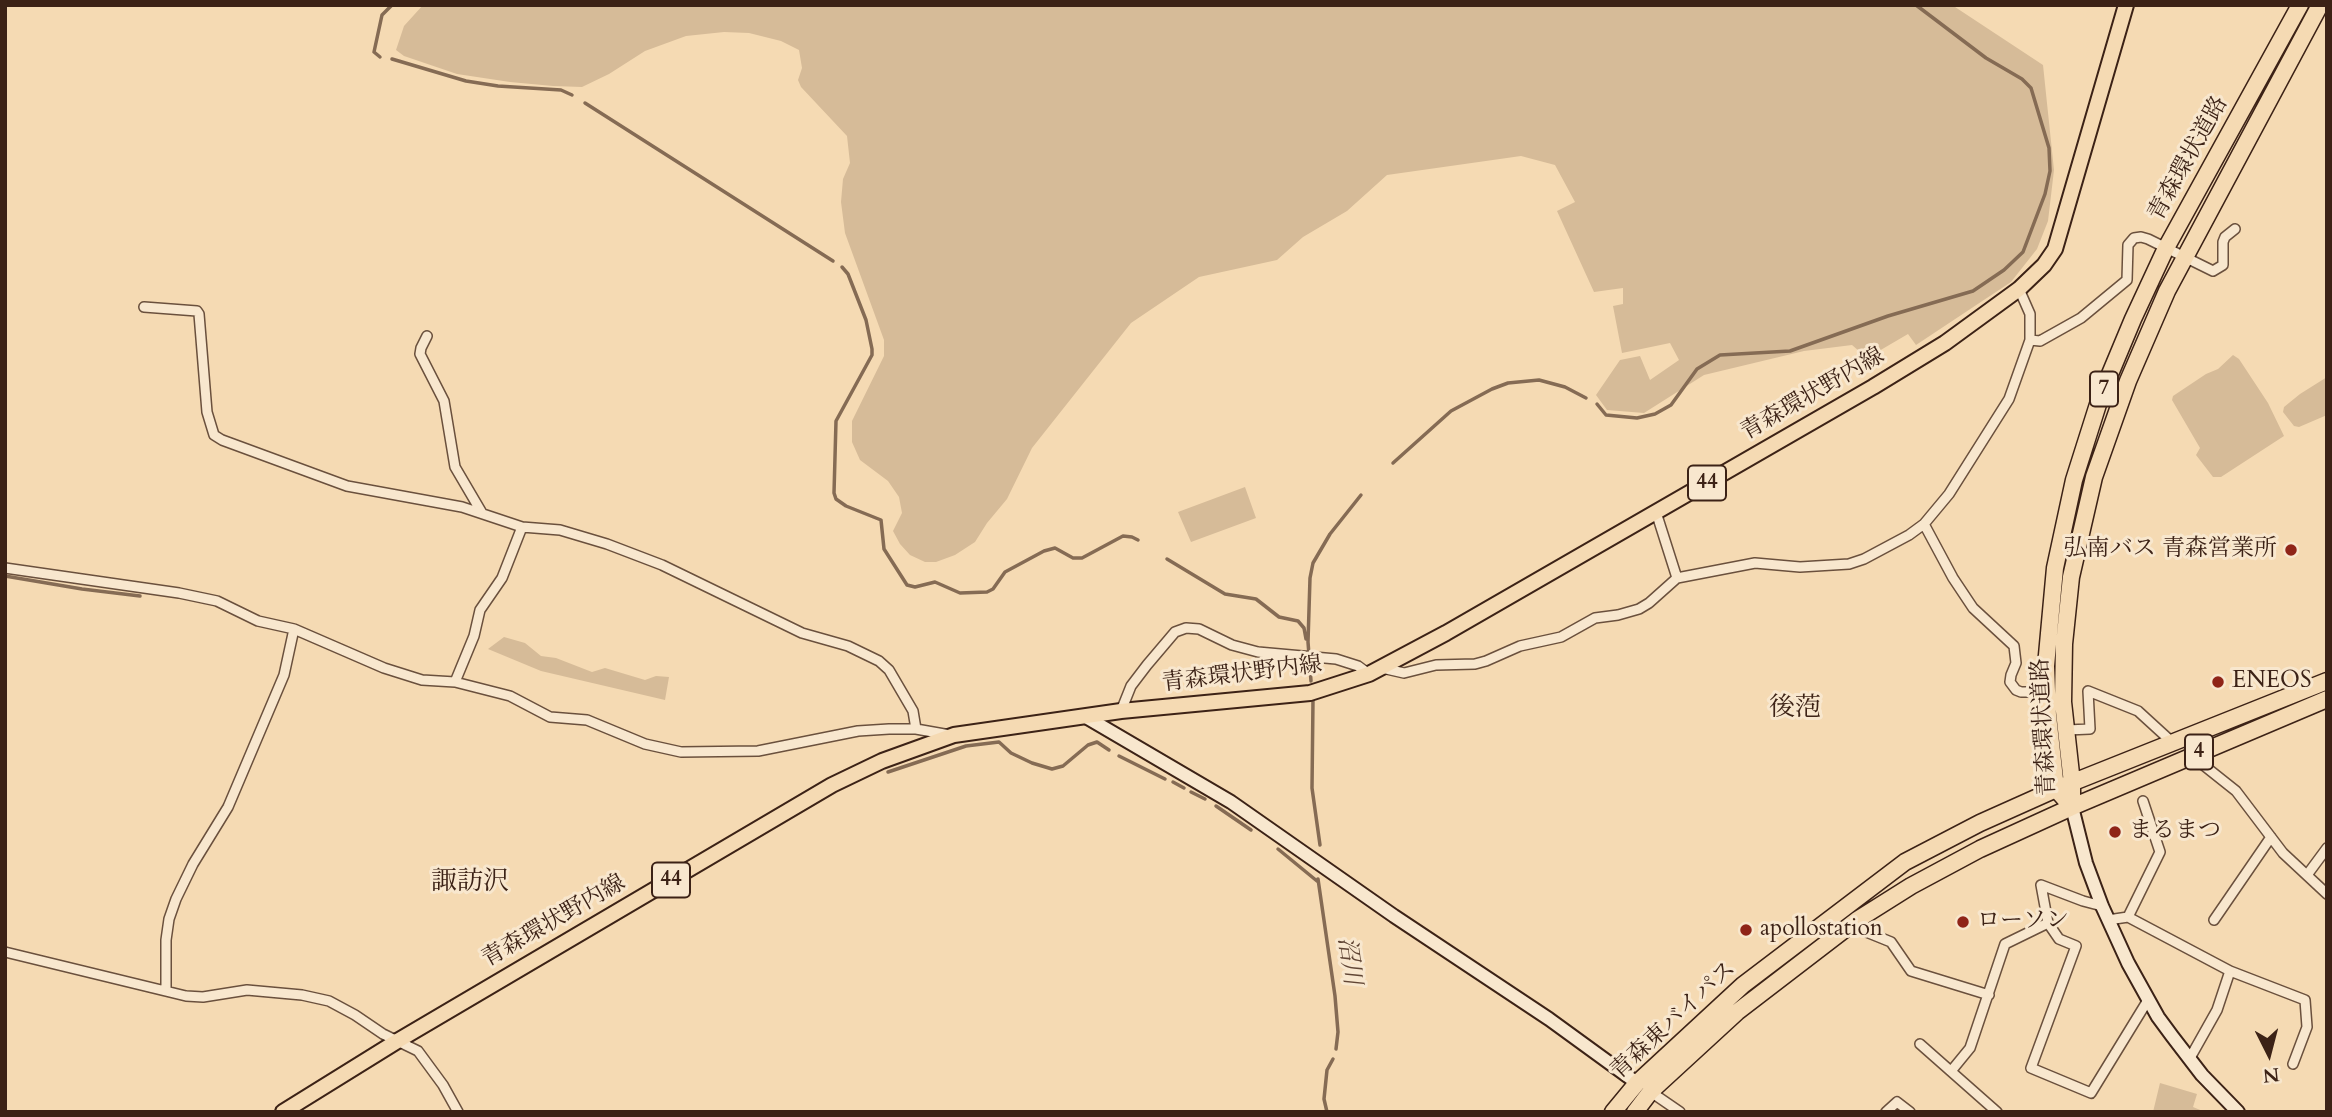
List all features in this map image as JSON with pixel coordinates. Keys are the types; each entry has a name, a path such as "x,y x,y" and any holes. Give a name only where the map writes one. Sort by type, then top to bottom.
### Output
{"highway":[{"name":"青森環状道路","path":"2072,807 2056,789 2046,692 2050,601 2074,480 2101,398 2166,248 2300,5"},
{"name":"青森環状道路","path":"2072,807 2063,681 2066,610 2094,477 2142,345 2184,257 2320,5"},
{"name":"青森東バイパス","path":"1635,1112 1644,1087 1743,985 1905,862 2056,789 2327,681"},
{"name":"青森東バイパス","path":"1613,1112 1849,925 1911,886 1980,849 2072,807 2327,699"}],"main road":[{"name":"青森環状野内線","path":"283,1112 399,1040 832,785 882,761 954,735 1121,711 1310,693 1375,671 1446,633 1945,343 2019,289 2044,265 2055,248 2062,232 2126,5"}],"street":[{"path":"2030,341 2040,341 2081,318 2127,280 2128,245 2134,238 2141,236 2210,270 2219,269 2224,262 2223,242 2235,229"},
{"path":"1121,711 1131,687 1147,664 1175,632 1186,628 1199,629 1232,645 1258,652 1336,659 1375,671 1404,673 1436,665 1475,664 1520,646 1561,637 1595,618 1639,609 1677,578 1755,564 1800,567 1849,564 1875,554 1924,524 1949,494 2009,398 2030,341 2030,314 2019,289"},
{"path":"144,307 199,314 207,412 214,435 222,440 346,486 462,507 522,527 560,530 662,565 802,633 848,646 879,661 889,670 913,711 916,729"},
{"path":"427,336 421,348 422,361 444,401 455,467 482,513"},
{"path":"1656,512 1677,578"},
{"path":"1924,524 1953,578 1973,608 2014,646 2016,663 2010,682 2021,692 2046,692"},
{"path":"455,682 474,636 480,610 502,578 522,527"},
{"path":"5,568 217,601 258,621 294,629 384,668 422,680 455,682 510,696 550,717 587,720 645,744 681,752 758,751 858,731 916,729 954,735"},
{"path":"166,989 166,940 176,899 193,864 228,807 284,675 294,629"},
{"path":"2067,730 2090,729 2088,691 2138,710 2173,743"},
{"path":"1086,717 1231,802 1680,1112"},
{"path":"2191,755 2236,791 2283,853 2327,894"},
{"path":"2128,916 2160,852 2143,801"},
{"path":"2072,807 2084,855 2102,906 2148,1000 2190,1058 2238,1112"},
{"path":"2214,920 2271,837"},
{"path":"2307,876 2327,848"},
{"path":"2102,906 2041,886 2048,923 2059,939 2076,946 2031,1068 2091,1093 2148,1000"},
{"path":"2108,920 2128,916 2230,971 2305,1000 2307,1027 2293,1064"},
{"path":"1952,1070 1970,1048 2005,944 2048,923"},
{"path":"1849,925 1891,942 1911,971 1989,995"},
{"path":"5,952 186,996 203,997 247,990 302,995 329,1001 383,1034 418,1051 443,1085 458,1112"},
{"path":"2190,1058 2217,1010 2230,971"},
{"path":"1920,1044 1997,1112"},
{"path":"1886,1112 1897,1102 1910,1112"}],"shaded area":[{"path":"423,5 1952,5 2043,65 2054,170 2048,221 2037,249 2011,282 1916,345 1908,334 1867,358 1852,345 1804,351 1704,375 1644,413 1607,410 1596,395 1620,360 1640,356 1650,380 1679,360 1670,343 1622,353 1613,306 1623,304 1623,288 1594,292 1557,211 1575,202 1555,165 1521,156 1387,175 1347,211 1303,237 1277,260 1199,277 1131,323 1032,448 1007,499 975,542 955,555 936,562 925,562 910,555 900,544 893,531 902,513 899,497 888,481 860,460 852,442 852,421 884,356 884,340 845,233 841,202 843,179 850,163 847,136 801,87 798,80 802,68 799,50 781,41 749,33 724,32 686,36 645,51 609,74 582,87 510,82 457,74 404,56 396,50 404,26"},
{"path":"2233,355 2239,359 2268,403 2284,436 2221,477 2213,477 2196,455 2200,448 2172,400 2173,396 2218,369"},
{"path":"2327,377 2327,415 2299,427 2294,426 2283,412 2284,407"},
{"path":"1245,487 1256,518 1191,542 1178,512"},
{"path":"504,637 525,643 541,656 556,658 592,672 605,668 645,680 656,676 669,677 665,700 541,671 488,649"},
{"path":"2160,1083 2197,1094 2193,1107 2205,1112 2153,1112"}],"waterway":[{"path":"380,57 374,52 382,15 392,5"},
{"path":"1597,404 1606,415 1637,418 1655,414 1671,405 1697,369 1720,355 1790,351 1888,316 1973,291 2004,270 2023,252 2045,194 2050,171 2049,148 2031,88 1916,5"},
{"path":"392,59 466,81 561,90 572,95"},
{"path":"585,103 833,261"},
{"path":"842,267 848,274 866,320 872,355 836,421 834,493 836,499 846,506 881,520 884,549 907,585 915,587 935,582 960,593 987,592 993,589 1005,572 1044,551 1055,548 1073,558 1082,558 1123,536 1138,540"},
{"path":"1393,463 1451,411 1508,383 1539,380 1565,387 1586,398"},
{"path":"1311,681 1308,642 1313,563 1330,534 1361,495"},
{"path":"1167,559 1225,594 1256,599 1279,617 1298,621 1304,628 1306,639"},
{"path":"5,576 140,596"},
{"name":"沼川","path":"1313,700 1312,788 1320,845"},
{"path":"888,772 966,746 999,742 1011,753 1052,769 1063,766 1088,745 1097,742 1109,750"},
{"path":"1119,756 1165,779"},
{"path":"1173,782 1184,788"},
{"path":"1191,792 1205,799"},
{"path":"1216,806 1251,830"},
{"path":"1278,849 1317,881"},
{"name":"沼川","path":"1318,879 1335,996 1338,1032 1336,1049"},
{"name":"沼川","path":"1327,1112 1324,1099 1327,1070 1333,1059"}],"place":[{"name":"弘南バス 青森営業所","path":"2291,550"},
{"name":"ENEOS","path":"2218,682"},
{"name":"まるまつ","path":"2115,832"},
{"name":"ローソン","path":"1963,922"},
{"name":"apollostation","path":"1746,930"}],"district":[{"name":"後萢","path":"1795,709"},
{"name":"諏訪沢","path":"470,883"}]}
